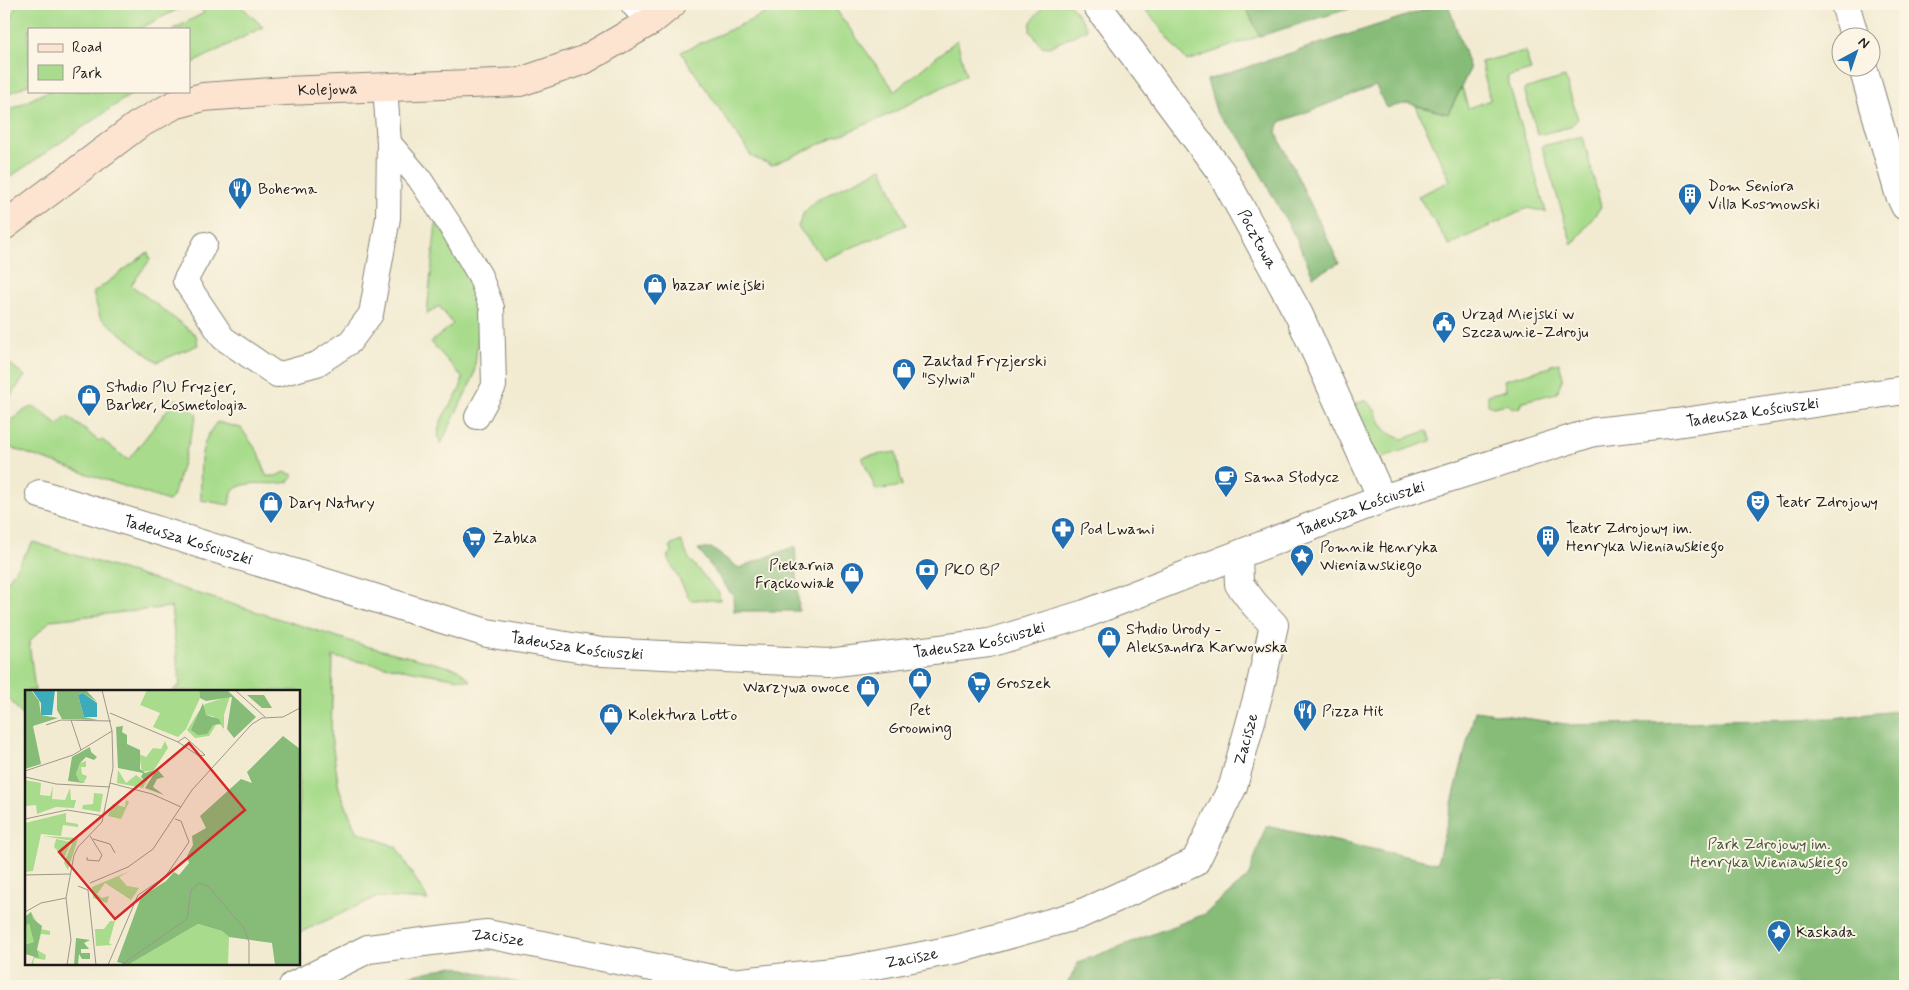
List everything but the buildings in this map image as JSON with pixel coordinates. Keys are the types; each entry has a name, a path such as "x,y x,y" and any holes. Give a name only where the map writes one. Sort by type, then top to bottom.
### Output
{"street":[{"name":"Kolejowa","path":"4,226 138,125 174,105 203,97 520,82 584,60 643,12 672,4"},
{"name":"Pocztowa","path":"1096,4 1221,172 1299,315 1382,499"},
{"path":"1845,4 1851,28"},
{"path":"1866,78 1899,193 1905,206"},
{"name":"Tadeusza Kościuszki","path":"40,494 487,633 602,652 828,663 989,643 1085,614 1382,499 1594,432 1905,390"},
{"name":"Zacisze","path":"293,986 368,949 487,934 732,983 850,970 958,949 1078,915 1195,862 1234,786 1260,688 1274,625 1239,584 1238,556"}],"lane":[{"path":"205,244 185,281 223,338 276,375 317,364 350,342 371,314 388,218 389,143 385,87"},
{"path":"389,143 419,178 455,233 480,276 492,308 494,386 477,416"}],"green space":[{"path":"16,4 179,4 182,7 141,28 28,28 28,84 4,96 4,46"},
{"path":"197,4 239,4 263,27 190,64 190,28 175,28 204,13"},
{"path":"780,4 832,4 895,91 957,40 966,75 890,114 772,165 752,157 681,52 771,11"},
{"path":"1045,4 1070,4 1086,26 1086,30 1049,47 1042,46 1030,31 1031,22"},
{"path":"1141,4 1246,4 1260,36 1187,61"},
{"path":"1246,4 1365,4 1260,36"},
{"path":"1443,4 1448,4 1470,69 1448,114 1408,103 1386,108 1376,86 1280,122 1276,132 1339,263 1313,276 1297,240 1242,140 1217,114 1207,80"},
{"path":"1525,51 1531,70 1507,77 1546,212 1528,208 1449,245 1418,196 1450,181 1416,106 1448,114 1462,87 1468,108 1490,100 1481,62"},
{"path":"1565,77 1578,119 1570,127 1538,135 1524,89"},
{"path":"46,92 135,92 4,181 4,113"},
{"path":"1583,136 1601,207 1572,245 1542,146"},
{"path":"882,168 906,225 824,259 798,227 804,212 817,200"},
{"path":"436,222 459,255 479,305 480,318 474,376 441,444 439,426 458,393 462,377 431,342 453,324 439,306 427,314"},
{"path":"148,252 150,260 131,285 196,335 198,345 157,362 100,317 93,293"},
{"path":"4,359 25,376 4,405"},
{"path":"1559,363 1563,377 1557,393 1523,401 1520,407 1513,409 1508,404 1493,407 1488,405 1488,395 1506,390 1504,380"},
{"path":"176,399 197,414 173,497 168,501 8,447 6,433 11,421 21,412 34,406 58,425 67,416 99,441 101,439 128,460"},
{"path":"1364,400 1372,406 1382,425 1391,434 1403,439 1427,431 1431,441 1380,458 1371,447 1360,425 1357,403"},
{"path":"217,422 241,428 260,455 266,476 276,476 284,472 294,475 288,482 240,486 233,490 229,505 201,500 201,459 203,449 210,431"},
{"path":"896,452 902,486 876,490 862,457"},
{"path":"681,541 689,559 719,593 720,600 690,600 667,556 672,552 670,546"},
{"path":"33,542 366,646 458,669 471,681 333,657 331,736 339,788 356,831 396,847 428,900 377,897 300,933 300,690 173,690 180,685 171,607 51,620 29,642 35,690 25,690 25,719 4,692 4,587"},
{"path":"795,546 799,611 734,611 733,596 698,549 711,548 739,568"},
{"name":"Park Zdrojowy im. Henryka Wieniawskiego","path":"1905,710 1905,986 1066,986 1079,962 1205,914 1248,877 1266,826 1437,863 1475,711 1573,725 1833,718"},
{"path":"453,966 529,986 371,986 383,982"}],"place":[{"name":"Bohema","path":"240,210"},
{"name":"Dom Seniora Villa Kosmowski","path":"1690,216"},
{"name":"bazar miejski","path":"655,306"},
{"name":"Urząd Miejski w Szczawnie-Zdroju","path":"1444,344"},
{"name":"Zakład Fryzjerski \"Sylwia\"","path":"904,391"},
{"name":"Studio PIU Fryzjer, Barber, Kosmetologia","path":"89,417"},
{"name":"Sama Słodycz","path":"1226,498"},
{"name":"Teatr Zdrojowy","path":"1758,523"},
{"name":"Dary Natury","path":"271,524"},
{"name":"Pod Lwami","path":"1063,550"},
{"name":"Teatr Zdrojowy im. Henryka Wieniawskiego","path":"1548,558"},
{"name":"Żabka","path":"474,559"},
{"name":"Pomnik Henryka Wieniawskiego","path":"1302,577"},
{"name":"PKO BP","path":"927,591"},
{"name":"Piekarnia Frąckowiak","path":"852,595"},
{"name":"Studio Urody - Aleksandra Karwowska","path":"1109,659"},
{"name":"Pet Grooming","path":"920,700"},
{"name":"Groszek","path":"979,704"},
{"name":"Warzywa owoce","path":"868,708"},
{"name":"Pizza Hit","path":"1305,732"},
{"name":"Kolektura Lotto","path":"611,736"},
{"name":"Kaskada","path":"1779,953"}]}
